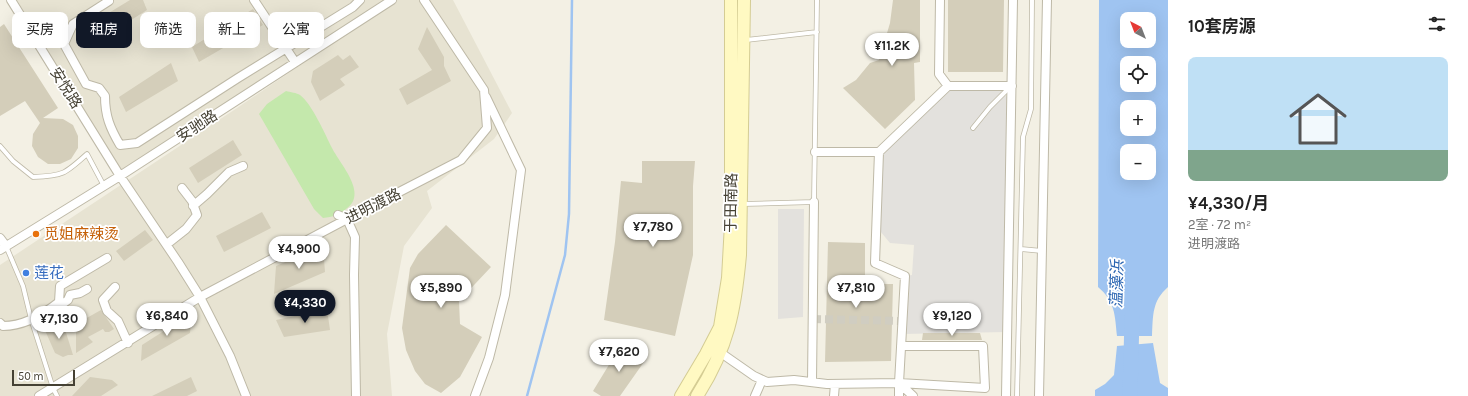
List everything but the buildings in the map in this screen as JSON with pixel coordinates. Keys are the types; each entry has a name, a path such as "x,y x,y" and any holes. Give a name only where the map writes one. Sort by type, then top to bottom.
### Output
{"street":[{"name":"安悦路","path":"11,0 120,176 167,244 200,298 230,356 246,396"},
{"path":"254,0 295,62"},
{"path":"109,1 73,24 64,44 86,84 98,88 106,96 105,109 110,128 120,145 137,143 238,78 354,7 360,0"},
{"name":"安驰路","path":"3,248 120,176 392,0"},
{"name":"进明渡路","path":"39,396 200,298 461,160 487,128 484,90 424,0"},
{"name":"于田南路","path":"698,396 721,353 731,321 737,290 740,255 741,204 736,160 731,0"},
{"name":"于田南路","path":"681,396 706,354 720,326 724,305 728,278 736,160 744,0"},
{"path":"940,0 939,74 948,86"},
{"path":"1006,396 1013,0"},
{"path":"1039,396 1047,0"},
{"path":"815,152 879,152 948,86 1012,86"},
{"path":"475,396 489,358 505,295 521,170 484,90"},
{"path":"879,152 875,263 905,276 899,396"},
{"path":"194,206 229,172 243,166"},
{"path":"167,244 186,229 197,215 192,201 182,188"},
{"path":"812,382 814,202"},
{"path":"338,215 347,219 355,237 354,275 356,396"},
{"path":"0,238 3,248"},
{"path":"0,322 3,326 13,326 47,312 59,302 60,286 107,258"},
{"path":"115,288 103,300 107,311 118,321 128,343"},
{"path":"59,302 61,305 68,300 70,295 80,293 86,289"},
{"path":"721,353 754,376 768,382 794,380 835,384 899,383 985,388 983,346 901,346"},
{"path":"754,396 762,380"},
{"path":"899,383 913,396"},
{"path":"834,396 835,384"}],"lane":[{"path":"741,204 814,202 818,0"},
{"path":"1017,396 1023,137 1031,109 1032,0"},
{"path":"743,40 817,32"},
{"path":"973,128 990,107 1012,86"},
{"path":"0,146 13,161 33,177 55,176 70,170 87,154 104,186"},
{"path":"3,248 23,286 31,319 52,388 57,396"},
{"path":"1021,249 1042,251"}],"shaded area":[{"path":"16,0 393,0 324,44 324,12 268,12 268,48 319,48 120,176 44,48 68,48 68,12 23,12"},
{"path":"396,0 453,0 512,113 494,139 427,191 432,208 404,246 387,334 392,396 0,396 0,265 237,108"},
{"path":"948,86 959,91 999,89 1007,97 1011,107 1007,332 902,334 905,276 912,275 914,245 890,243 876,226 879,152"},
{"path":"778,209 804,209 803,317 778,319"}],"green space":[{"path":"286,91 300,95 305,99 351,179 355,195 352,203 336,215 323,218 314,209 259,114 267,104"}],"water":[{"path":"1099,0 1168,0 1168,287 1159,298 1154,309 1152,336 1117,336 1115,315 1111,303 1104,292 1098,287"},
{"path":"1153,343 1160,383 1168,388 1168,396 1095,396 1095,390 1105,384 1114,375 1117,346"}],"waterway":[{"path":"527,396 565,255 569,214 572,0"},
{"name":"蕰藻浜","path":"1130,396 1132,317"}],"tunnel":[{"path":"813,319 902,321"}],"place":[{"name":"觅姐麻辣烫","path":"36,234"},
{"name":"莲花","path":"26,273"}]}
